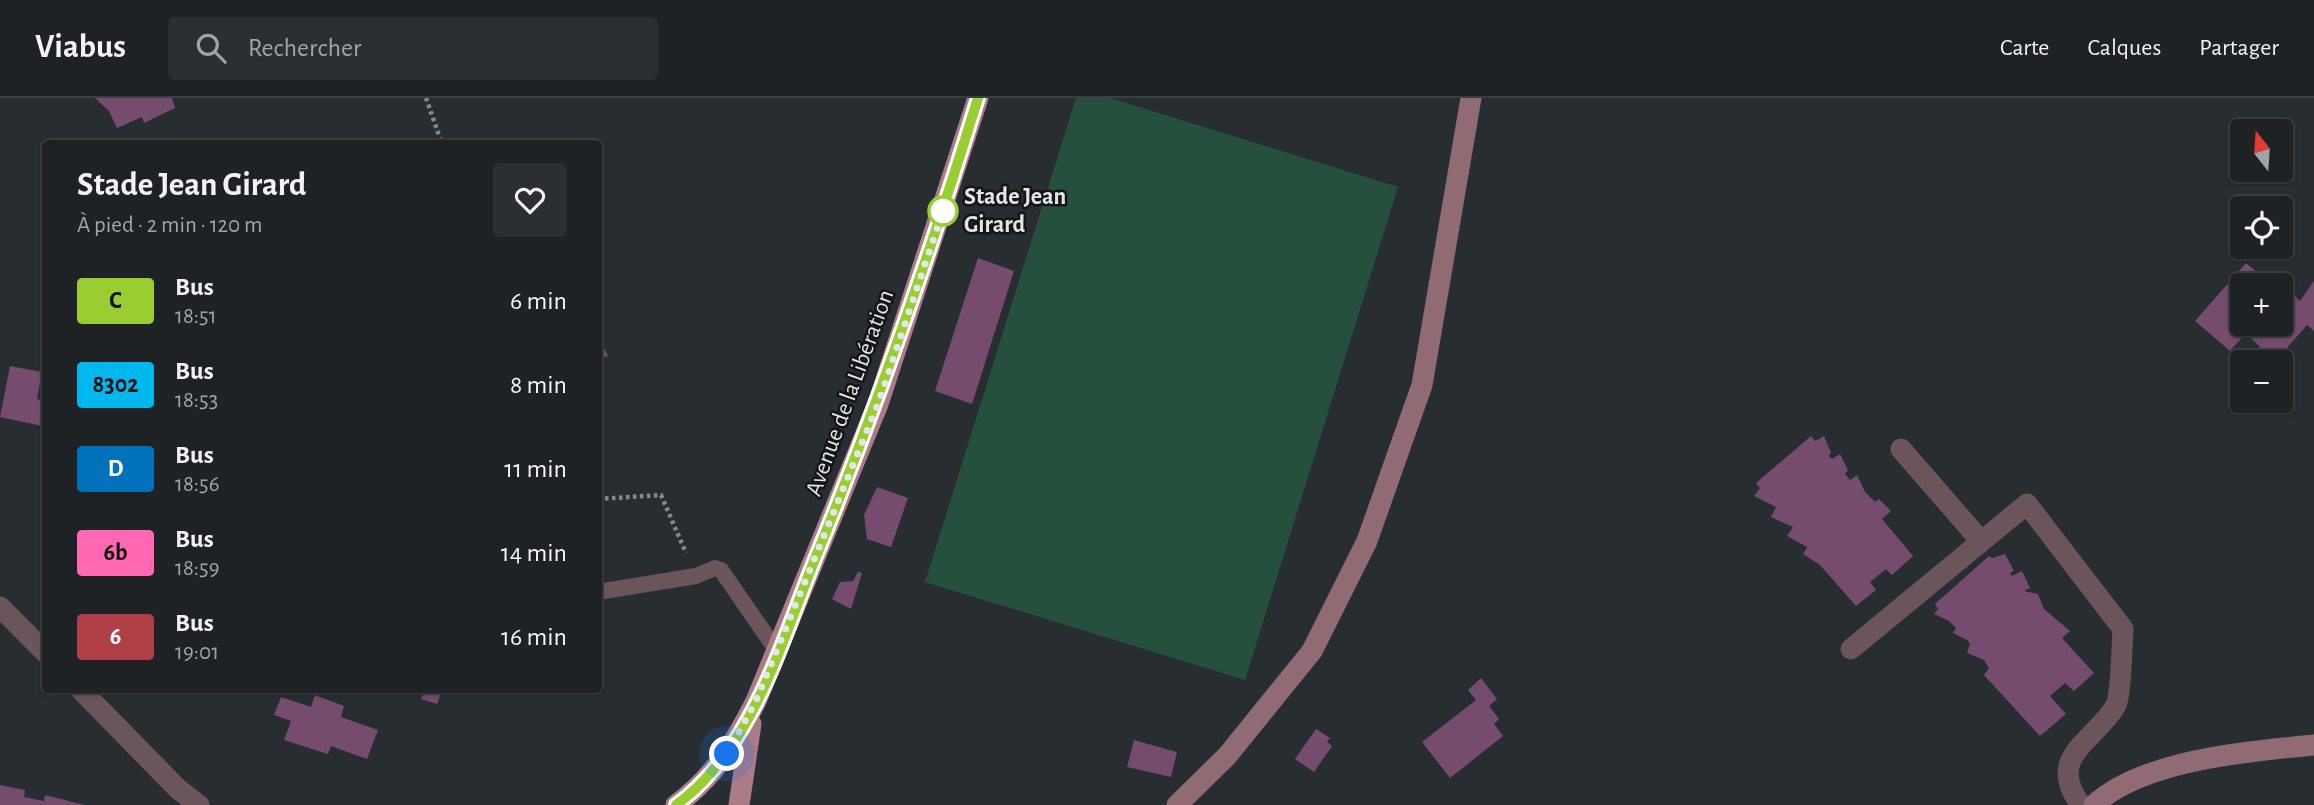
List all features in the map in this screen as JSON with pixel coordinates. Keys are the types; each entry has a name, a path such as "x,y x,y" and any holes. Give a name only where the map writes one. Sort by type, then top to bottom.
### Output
{"main road":[{"name":"Avenue de la Libération","path":"676,805 719,767 756,701 878,404 927,261 978,98"},
{"name":"Avenue de la Libération","path":"739,805 756,701"}],"street":[{"path":"1177,805 1227,756 1312,651 1367,541 1422,385 1471,98"},
{"path":"1901,449 1980,541"},
{"path":"1851,649 2027,504 2123,629 2117,704 2073,752 2069,772 2071,791 2081,805"},
{"path":"0,607 42,649"},
{"path":"84,693 178,789 199,805"},
{"path":"2099,801 2157,771 2237,752 2314,745"}],"lane":[{"path":"602,591 696,576 715,568 726,575 777,651"}],"path":[{"path":"426,98 441,140"},
{"path":"602,499 661,495 696,576"}],"green space":[{"name":"Stade Jean Girard","path":"1076,98 1110,98 1398,187 1245,680 925,582"}],"building":[{"path":"95,98 172,98 175,108 144,123 142,117 117,128 109,111"},
{"path":"978,258 1014,271 972,404 935,391"},
{"path":"2246,263 2258,273 2237,273"},
{"path":"2230,281 2230,336 2243,336 2230,351 2195,321"},
{"path":"2314,281 2314,331 2307,325 2285,350 2258,350 2260,347 2249,336 2293,336 2293,298 2295,296 2300,301"},
{"path":"602,344 608,356 602,358"},
{"path":"10,366 42,372 37,399 42,400 42,426 0,417"},
{"path":"1811,436 1815,441 1824,436 1831,453 1829,456 1832,459 1840,454 1848,470 1845,474 1850,480 1857,475 1865,492 1875,502 1879,499 1891,511 1882,519 1913,556 1892,575 1886,569 1870,582 1876,590 1856,606 1820,565 1803,554 1807,547 1787,536 1793,527 1771,517 1776,507 1754,496 1760,488 1756,483"},
{"path":"877,487 908,498 891,547 867,539 864,515"},
{"path":"2005,554 2014,571 2010,573 2012,576 2022,571 2030,588 2024,591 2038,594 2044,609 2070,631 2062,638 2094,673 2074,691 2065,683 2050,696 2066,714 2040,736 1984,675 1989,668 1984,660 1967,653 1970,644 1967,640 1953,633 1956,628 1949,621 1934,614 1938,609 1935,604 1989,556 1992,558"},
{"path":"858,572 862,573 851,609 832,599 840,582 853,581"},
{"path":"1481,678 1497,699 1489,706 1499,719 1494,724 1503,736 1450,778 1422,742 1476,700 1468,690"},
{"path":"424,693 441,693 437,704 421,699"},
{"path":"315,695 344,706 341,717 378,730 367,759 331,746 328,754 284,740 291,721 274,715 281,697 311,707"},
{"path":"1316,729 1330,738 1327,742 1332,746 1314,772 1295,759"},
{"path":"1134,740 1177,752 1171,777 1127,767"},
{"path":"0,785 25,790 24,797 44,801 45,795 85,805 0,805"}],"bus line":[{"name":"C","path":"676,805 719,767 736,741 756,701 878,404 927,261 978,98"}],"place":[{"name":"Stade Jean Girard","path":"943,211"}],"route":[{"path":"727,754 756,701 878,404 943,211"}]}
